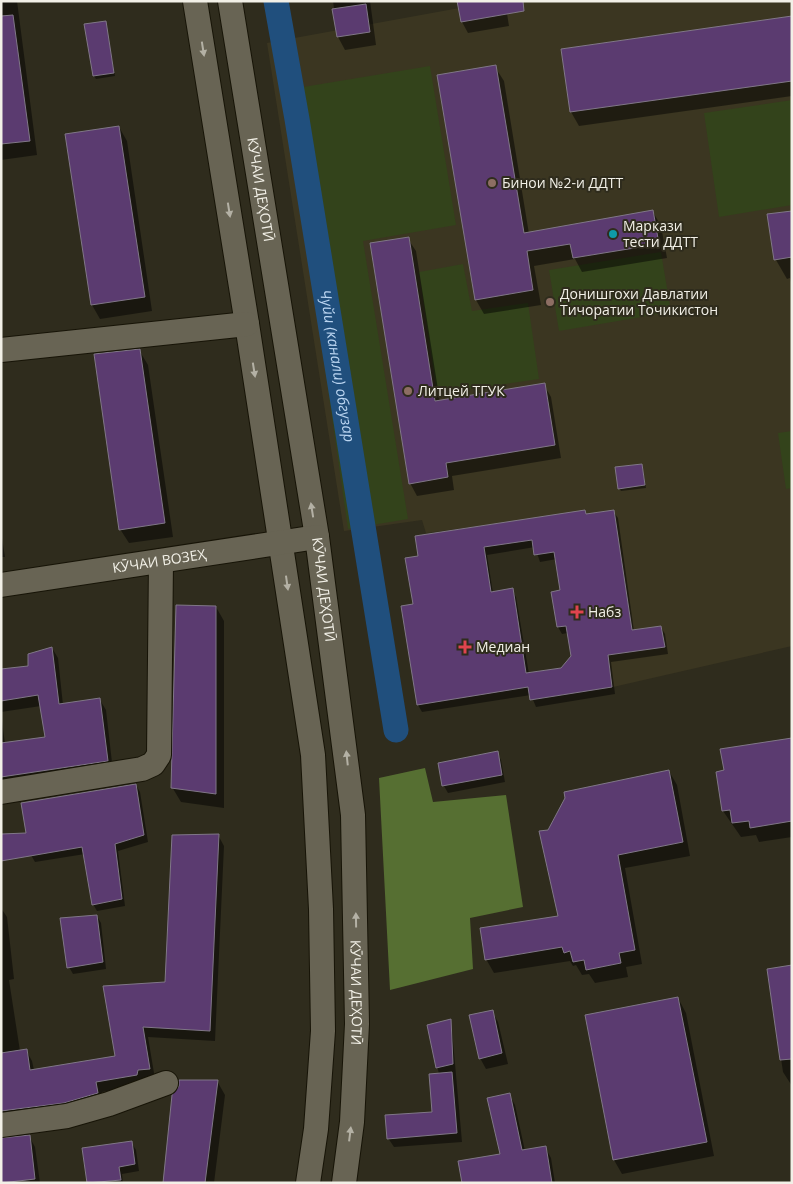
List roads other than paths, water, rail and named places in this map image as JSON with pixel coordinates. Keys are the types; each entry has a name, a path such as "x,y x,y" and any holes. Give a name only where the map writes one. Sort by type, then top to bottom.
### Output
{"street":[{"path":"195,1 313,755 321,909 323,1031 316,1129 308,1183"},
{"name":"КӮЧАИ ДЕҲОТӢ","path":"230,1 317,537 353,815 357,1024 352,1122 344,1183"},
{"path":"1,350 247,324"},
{"name":"КӮЧАИ ВОЗЕҲ","path":"1,585 317,537"},
{"path":"1,792 142,769 153,764 159,755 161,561"},
{"path":"1,1125 67,1116 110,1104 166,1083"}],"waterway":[{"name":"Чуйи (канали) обгузар","path":"276,1 297,119 396,730"}],"place":[{"name":"Бинои №2-и ДДТТ","path":"492,183"},
{"name":"Маркази тести ДДТТ","path":"613,234"},
{"name":"Донишгохи Давлатии Тичоратии Точикистон","path":"550,302"},
{"name":"Литцей ТГУК","path":"408,391"},
{"name":"Набз","path":"577,612"},
{"name":"Медиан","path":"465,647"}]}
